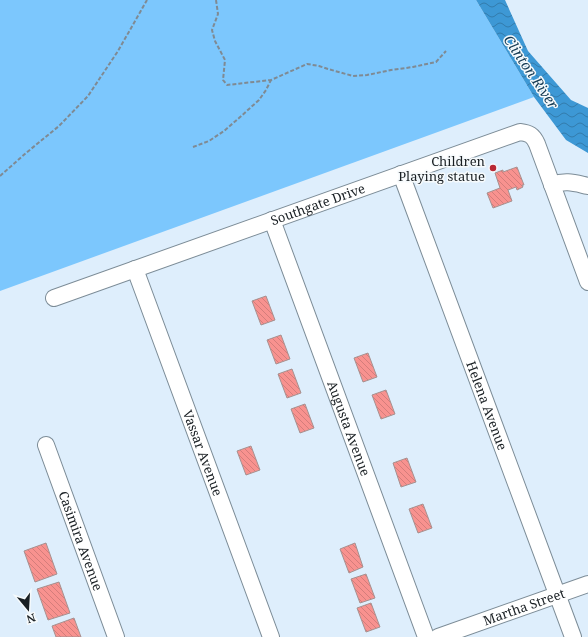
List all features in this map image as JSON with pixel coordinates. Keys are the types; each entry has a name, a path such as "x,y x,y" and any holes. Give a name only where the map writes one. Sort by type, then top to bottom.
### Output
{"street":[{"name":"Southgate Drive","path":"54,298 520,132 534,138 588,282"},
{"name":"Helena Avenue","path":"401,174 573,637"},
{"path":"552,185 560,182 567,182 588,186"},
{"name":"Augusta Avenue","path":"272,220 426,637"},
{"name":"Vassar Avenue","path":"134,269 271,637"},
{"name":"Casimira Avenue","path":"46,445 116,637"},
{"name":"Martha Street","path":"438,637 588,584"}],"path":[{"path":"0,176 59,126 88,96 118,51 147,0"},
{"path":"216,0 218,14 212,30 215,41 224,60 223,80 227,85 271,80 307,64 353,76 367,75 436,62 446,51"},
{"path":"193,147 209,141 229,127 259,100 271,80"}],"shaded area":[{"path":"0,0 476,0 534,97 0,291"}],"water":[{"name":"Clinton River","path":"476,0 505,0 528,51 571,100 588,108 588,153 566,140 534,97"}],"building":[{"path":"517,167 524,185 522,185 523,187 517,190 516,187 508,190 512,201 493,208 487,193 500,188 495,173"},
{"path":"266,296 275,320 261,325 252,301"},
{"path":"281,335 290,359 276,364 267,340"},
{"path":"368,353 377,377 363,382 354,358"},
{"path":"292,369 301,393 287,398 278,374"},
{"path":"386,390 395,414 381,419 372,395"},
{"path":"305,404 314,428 300,433 291,409"},
{"path":"251,446 260,470 246,475 237,451"},
{"path":"407,458 416,482 401,487 393,463"},
{"path":"423,504 432,528 418,533 409,509"},
{"path":"46,543 57,574 35,582 24,551"},
{"path":"355,543 363,567 349,573 340,549"},
{"path":"366,574 375,598 360,603 351,579"},
{"path":"59,582 70,613 48,620 37,589"},
{"path":"371,603 380,627 366,632 357,608"},
{"path":"74,618 81,637 56,637 52,626"}],"place":[{"name":"Children Playing statue","path":"493,168"}]}
